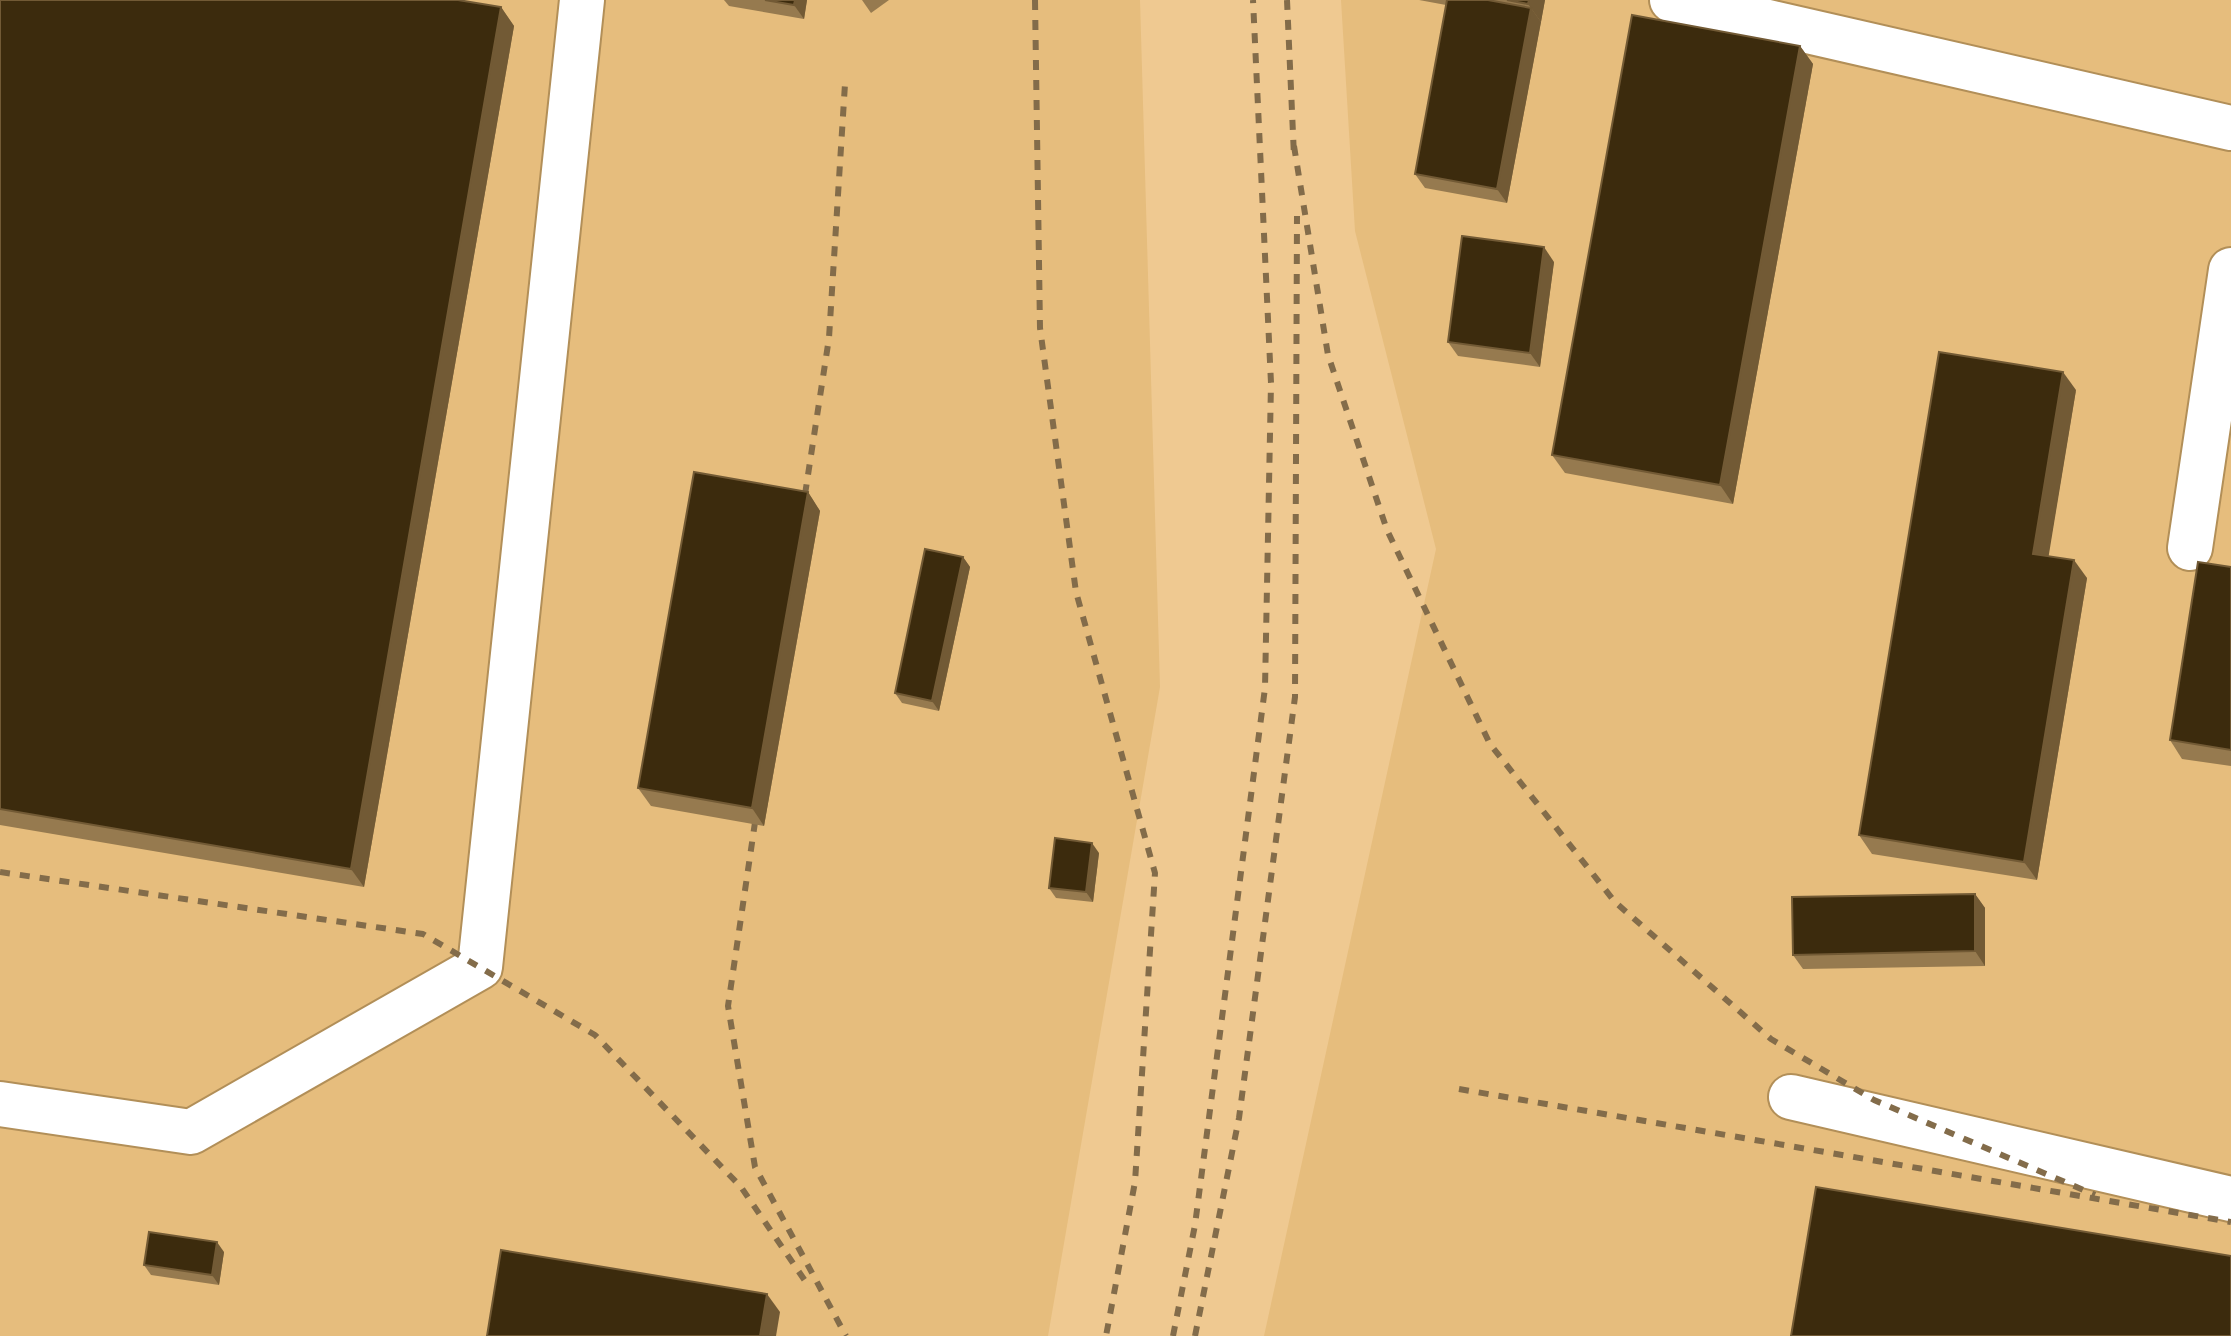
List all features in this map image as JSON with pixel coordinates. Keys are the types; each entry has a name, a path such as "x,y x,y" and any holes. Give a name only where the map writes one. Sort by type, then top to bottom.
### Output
{"lane":[{"path":"0,1104 191,1132 480,967 582,0"},
{"path":"1672,0 2231,128"},
{"path":"2190,548 2231,270"},
{"path":"1791,1097 2231,1199"}],"shaded area":[{"path":"0,0 1140,0 1160,687 1048,1336 0,1336"},
{"path":"1341,0 2231,0 2231,1336 1264,1336 1436,549 1355,231"}],"building":[{"path":"0,0 458,0 501,7 351,869 0,809"},
{"path":"765,0 795,0 794,5"},
{"path":"1447,0 1488,0 1531,8 1497,189 1415,174"},
{"path":"1507,0 1529,0 1528,4"},
{"path":"1632,15 1800,46 1720,485 1552,455"},
{"path":"1462,236 1544,247 1530,353 1448,342"},
{"path":"1939,352 2063,372 2033,554 2074,560 2024,862 1859,835"},
{"path":"694,472 808,492 752,808 638,788"},
{"path":"925,549 963,557 932,701 895,693"},
{"path":"2198,562 2231,567 2231,750 2170,740"},
{"path":"1055,838 1092,843 1086,892 1049,888"},
{"path":"1975,894 1975,951 1793,955 1792,897"},
{"path":"1816,1187 2231,1256 2231,1336 1791,1336"},
{"path":"149,1232 217,1242 212,1275 144,1265"},
{"path":"501,1250 767,1294 760,1336 487,1336"}],"railway":[{"path":"1035,0 1040,328 1076,592 1155,873 1135,1182 1106,1336"},
{"path":"1173,1336 1195,1225 1265,688 1271,383 1253,0"},
{"path":"1287,0 1294,156"},
{"path":"802,514 829,338 845,84"},
{"path":"1294,146 1328,355 1387,530 1490,744 1615,902 1771,1039 1874,1100 2095,1195"},
{"path":"1195,1336 1239,1118 1295,697 1297,216"},
{"path":"758,802 728,1006 755,1167 846,1336"},
{"path":"0,872 423,934 595,1035 741,1187 810,1288"},
{"path":"1459,1089 2231,1222"}]}
